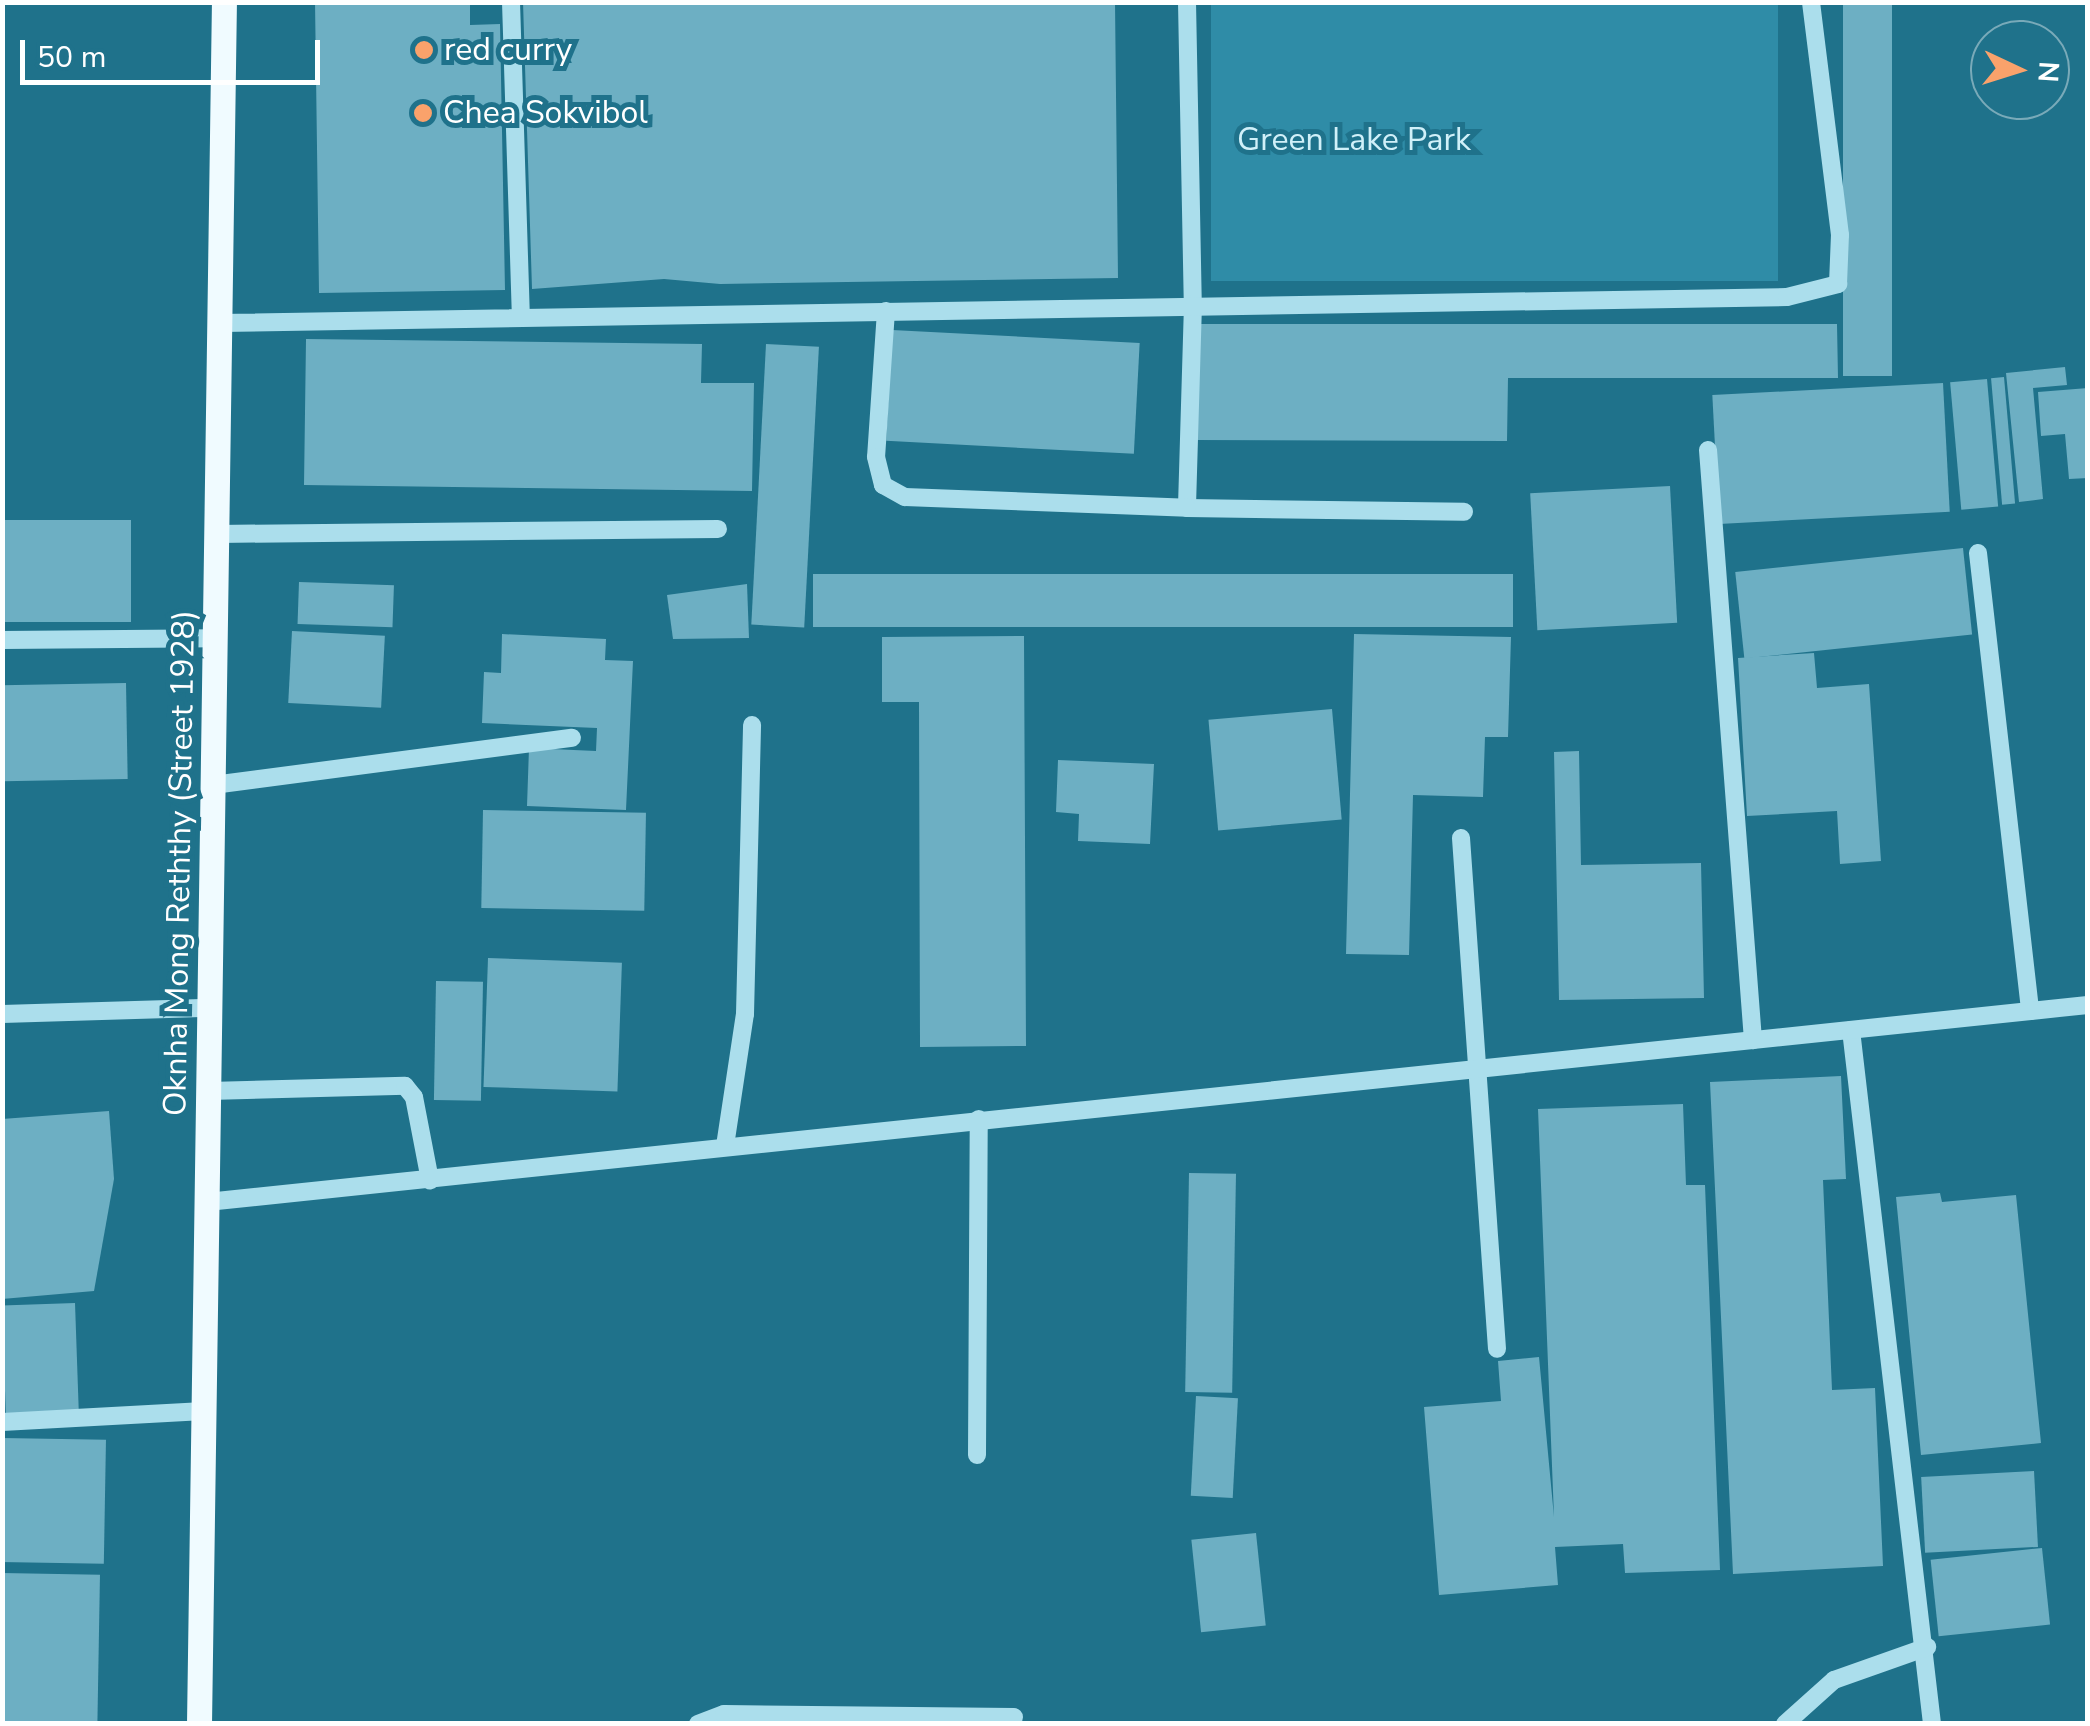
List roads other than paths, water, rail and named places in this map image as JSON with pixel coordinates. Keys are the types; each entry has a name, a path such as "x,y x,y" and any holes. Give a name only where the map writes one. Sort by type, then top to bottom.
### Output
{"main road":[{"name":"Oknha Mong Reththy (Street 1928)","path":"200,1724 224,2"}],"street":[{"path":"511,2 520,318"},
{"path":"1187,2 1192,304 1187,508"},
{"path":"220,323 1786,297 1838,284 1840,235 1811,2"},
{"path":"886,310 876,457 884,486 905,497 1187,508 1464,512"},
{"path":"1708,450 1753,1040"},
{"path":"217,534 718,529"},
{"path":"1978,554 2030,1011"},
{"path":"2,640 215,638"},
{"path":"725,1146 745,1014 752,725"},
{"path":"213,785 572,738"},
{"path":"1461,838 1497,1349"},
{"path":"207,1202 2088,1004"},
{"path":"2,1014 210,1008"},
{"path":"1851,1030 1926,1646 1932,1724"},
{"path":"209,1091 405,1086 414,1097 430,1180"},
{"path":"976,1455 979,1120"},
{"path":"2,1422 204,1411"},
{"path":"1785,1724 1834,1680 1926,1646"},
{"path":"698,1724 724,1714 1014,1717"}],"place":[{"name":"red curry","path":"424,50"},
{"name":"Chea Sokvibol","path":"423,113"}],"park label":[{"name":"Green Lake Park","path":"1354,140"}]}
